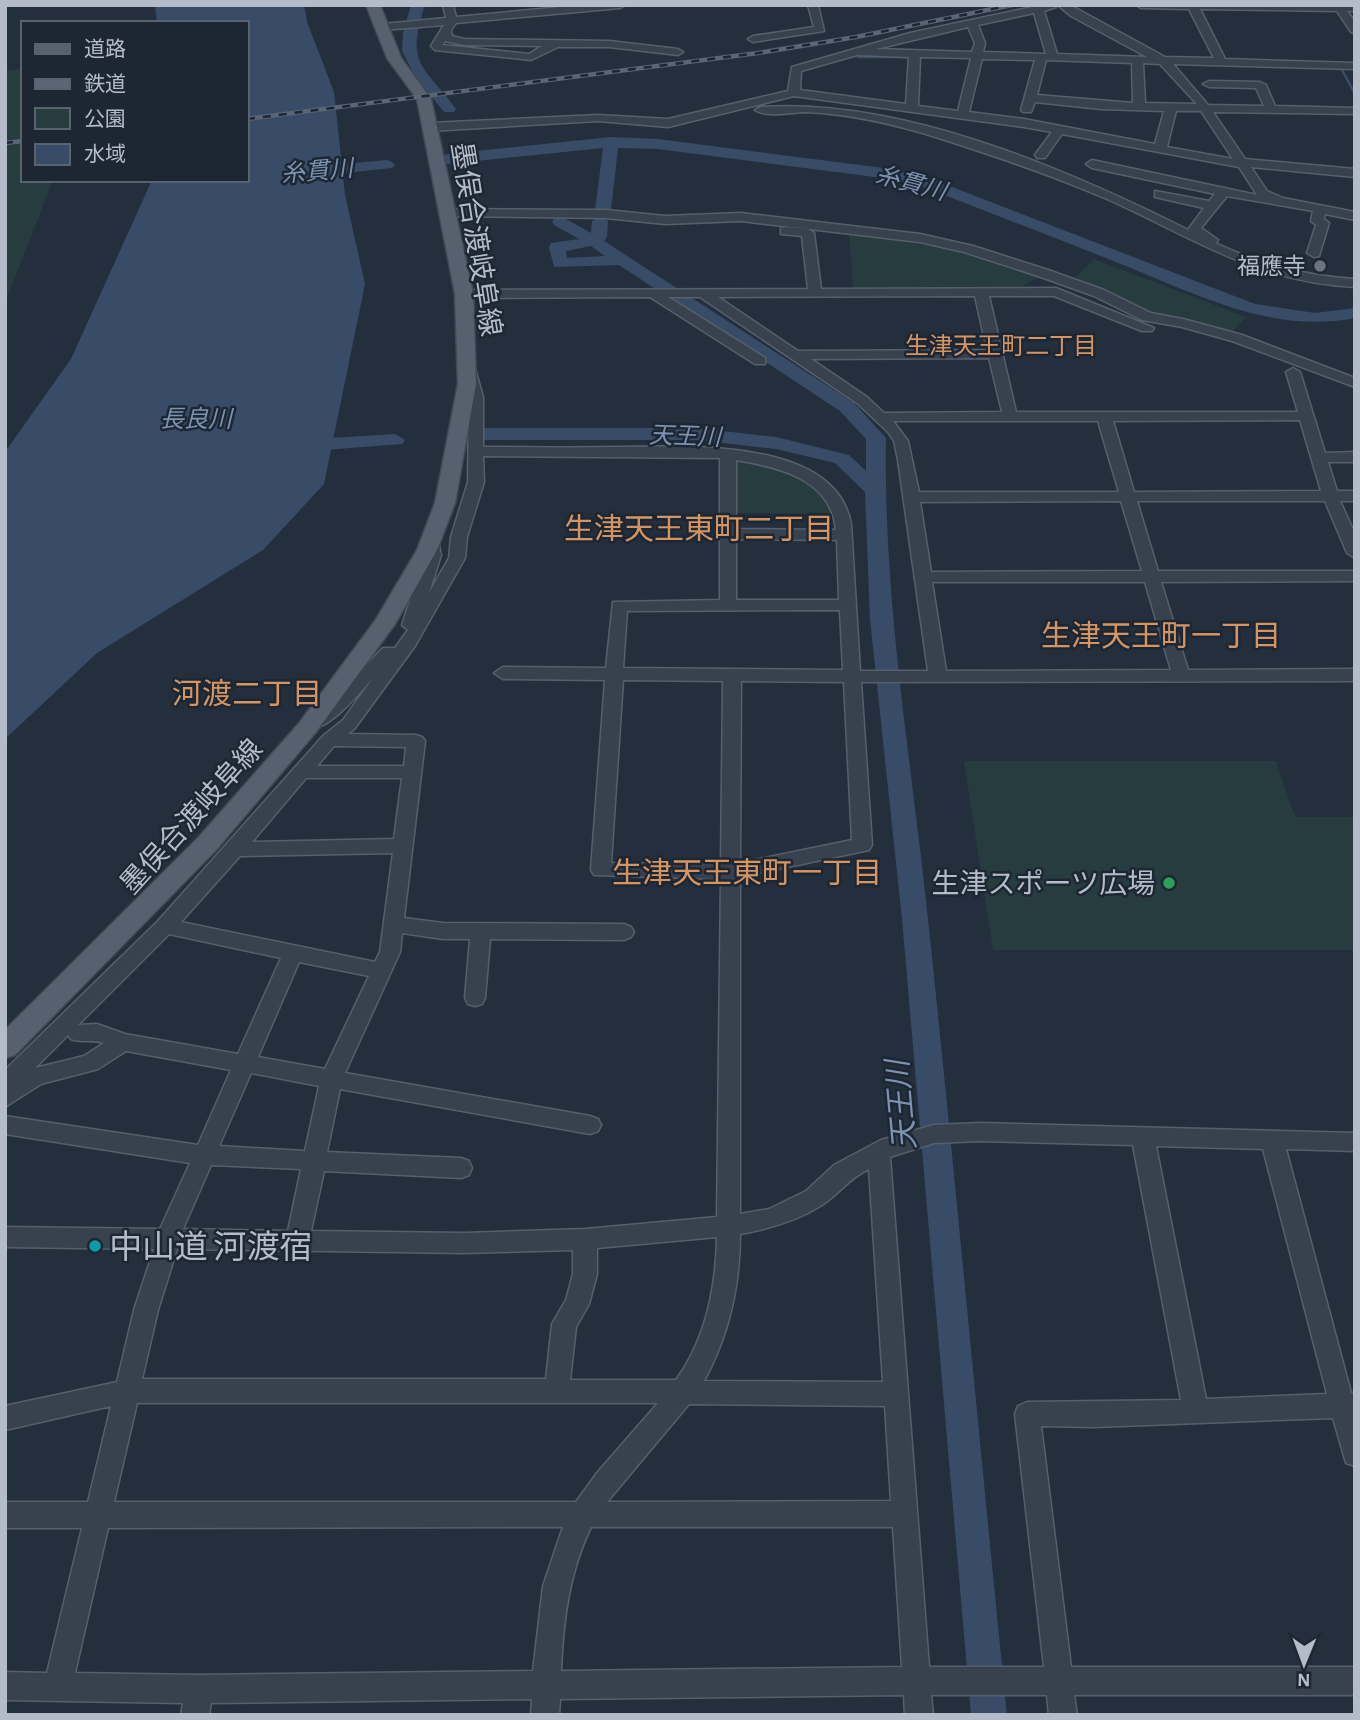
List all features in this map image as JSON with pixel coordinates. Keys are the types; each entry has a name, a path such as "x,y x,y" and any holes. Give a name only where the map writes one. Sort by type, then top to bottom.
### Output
{"main road":[{"name":"墨俣合渡岐阜線","path":"5,1047 190,862 308,727 384,624 431,539 446,503 467,384 464,294 424,99 394,58 385,27 373,5"}],"street":[{"path":"448,5 452,24 447,38 453,41 609,44 678,52"},
{"path":"471,5 452,24 436,46 444,50 531,57 558,42"},
{"path":"385,27 427,23 452,24 620,5"},
{"path":"753,40 820,29 813,5"},
{"path":"1063,5 1164,61 1186,83 1256,187 1269,198 1355,216"},
{"path":"794,93 796,69 910,37 1038,9 1070,5"},
{"path":"1141,5 1355,8"},
{"path":"1190,6 1221,62"},
{"path":"1340,8 1355,30"},
{"path":"1024,123 1030,98 1047,57 1038,9"},
{"path":"963,115 980,43 972,23"},
{"path":"858,52 1355,65"},
{"path":"912,108 915,55"},
{"path":"1129,120 1137,61"},
{"path":"1209,84 1261,85 1271,109"},
{"path":"688,120 794,93 1059,130 1129,120 1171,107 1355,111"},
{"path":"1030,98 1101,106 1129,120 1160,150 1240,163 1355,173"},
{"path":"1160,150 1171,107"},
{"path":"430,127 598,118 653,123 767,109 799,109 910,125 1047,170 1128,205 1238,259 1319,281 1355,283"},
{"path":"1041,155 1059,130"},
{"path":"1092,164 1264,200 1269,198"},
{"path":"1205,245 1216,241 1194,229 1224,191"},
{"path":"1159,194 1213,205"},
{"path":"1314,253 1323,223 1317,221 1320,209"},
{"path":"449,213 607,214 808,233 815,294"},
{"path":"665,220 741,217 876,231 951,245 1099,293 1147,317 1183,323 1237,338 1355,385"},
{"path":"464,294 1055,292 1137,326 1193,338 1355,394"},
{"path":"981,293 1010,417"},
{"path":"659,294 760,361"},
{"path":"701,294 839,383 884,417 901,440 913,498 933,677"},
{"path":"796,355 994,354"},
{"path":"5,1084 165,926 329,740 349,724 414,634 457,558 459,537 476,482 477,402 475,381 467,365"},
{"path":"1293,372 1330,495 1355,553"},
{"path":"884,417 1306,416"},
{"path":"1104,417 1181,676"},
{"path":"475,452 728,454 790,468 815,481 836,500 842,510 855,677 862,845 732,872 601,870 619,606 848,605"},
{"path":"728,454 728,605"},
{"path":"1319,458 1355,457"},
{"path":"913,498 1355,496"},
{"path":"729,534 843,535"},
{"path":"414,634 410,627 433,555 431,539"},
{"path":"923,577 1355,576"},
{"path":"308,727 330,712 401,641 414,634"},
{"path":"503,673 855,677 1355,675"},
{"path":"545,1715 549,1625 559,1571 584,1513 682,1392 705,1355 719,1316 727,1275 732,674"},
{"path":"299,1240 331,1080 390,952 416,741 329,740"},
{"path":"302,772 412,772"},
{"path":"235,849 402,846"},
{"path":"395,925 443,931 624,932"},
{"path":"165,926 380,971"},
{"path":"475,998 481,932"},
{"path":"58,1685 146,1310 168,1240 202,1155 294,951"},
{"path":"78,1033 97,1032 123,1042 590,1125"},
{"path":"5,1098 35,1077 90,1063 123,1042"},
{"path":"5,1125 202,1155 461,1168"},
{"path":"5,1237 464,1243 586,1239 729,1226 772,1218 814,1198 842,1172 884,1150 934,1134 981,1132 1355,1142"},
{"path":"1143,1138 1196,1411"},
{"path":"1272,1140 1348,1405 1355,1454"},
{"path":"884,1150 895,1394 904,1514 927,1681 919,1715"},
{"path":"557,1391 564,1324 577,1304 585,1274 586,1239"},
{"path":"5,1418 128,1391 895,1394"},
{"path":"1063,1715 1044,1681 1027,1414 1348,1405"},
{"path":"5,1515 904,1514"},
{"path":"5,1686 58,1685 197,1702 546,1685 927,1681 1355,1681"}],"green space":[{"path":"21,68 21,182 52,182 5,303 5,71"},
{"path":"849,231 947,246 1043,275 1021,287 853,288"},
{"path":"1094,259 1246,317 1230,334 1153,317 1071,281"},
{"path":"734,458 804,477 820,490 837,514 734,513"},
{"name":"生津スポーツ広場","path":"964,761 1276,761 1295,817 1355,817 1355,950 993,950"}],"water":[{"name":"長良川","path":"155,5 304,5 307,22 334,92 345,195 365,284 324,484 263,550 97,653 5,739 5,452 71,359 151,182 248,182 248,21 157,21"}],"waterway":[{"name":"天王川","path":"418,5 409,33 409,51 423,78 449,109"},
{"path":"858,57 913,57"},
{"path":"1083,61 1165,64"},
{"path":"1341,68 1355,94"},
{"name":"糸貫川","path":"447,159 611,143"},
{"path":"603,210 611,143"},
{"name":"糸貫川","path":"611,143 658,144 891,174 933,185 1249,308 1302,317 1355,313"},
{"name":"糸貫川","path":"248,178 387,165"},
{"name":"天王川","path":"592,240 599,237 600,221"},
{"name":"天王川","path":"560,222 592,240"},
{"name":"天王川","path":"592,240 847,407 876,438 875,499 881,619 915,919 989,1715"},
{"name":"天王川","path":"592,240 557,247 560,263 620,260"},
{"name":"天王川","path":"482,434 697,434 776,443 842,459 873,489"},
{"name":"天王川","path":"298,446 395,440"}],"railway":[{"path":"248,119 758,53 856,37 1012,5"},
{"path":"5,143 21,141"}],"place":[{"name":"福應寺","path":"1320,266"},
{"name":"生津スポーツ広場","path":"1169,883"},
{"name":"中山道 河渡宿","path":"95,1246"}],"district":[{"name":"生津天王町二丁目","path":"1001,346"},
{"name":"生津天王東町二丁目","path":"699,529"},
{"name":"生津天王町一丁目","path":"1161,636"},
{"name":"河渡二丁目","path":"247,694"},
{"name":"生津天王東町一丁目","path":"747,873"}]}
